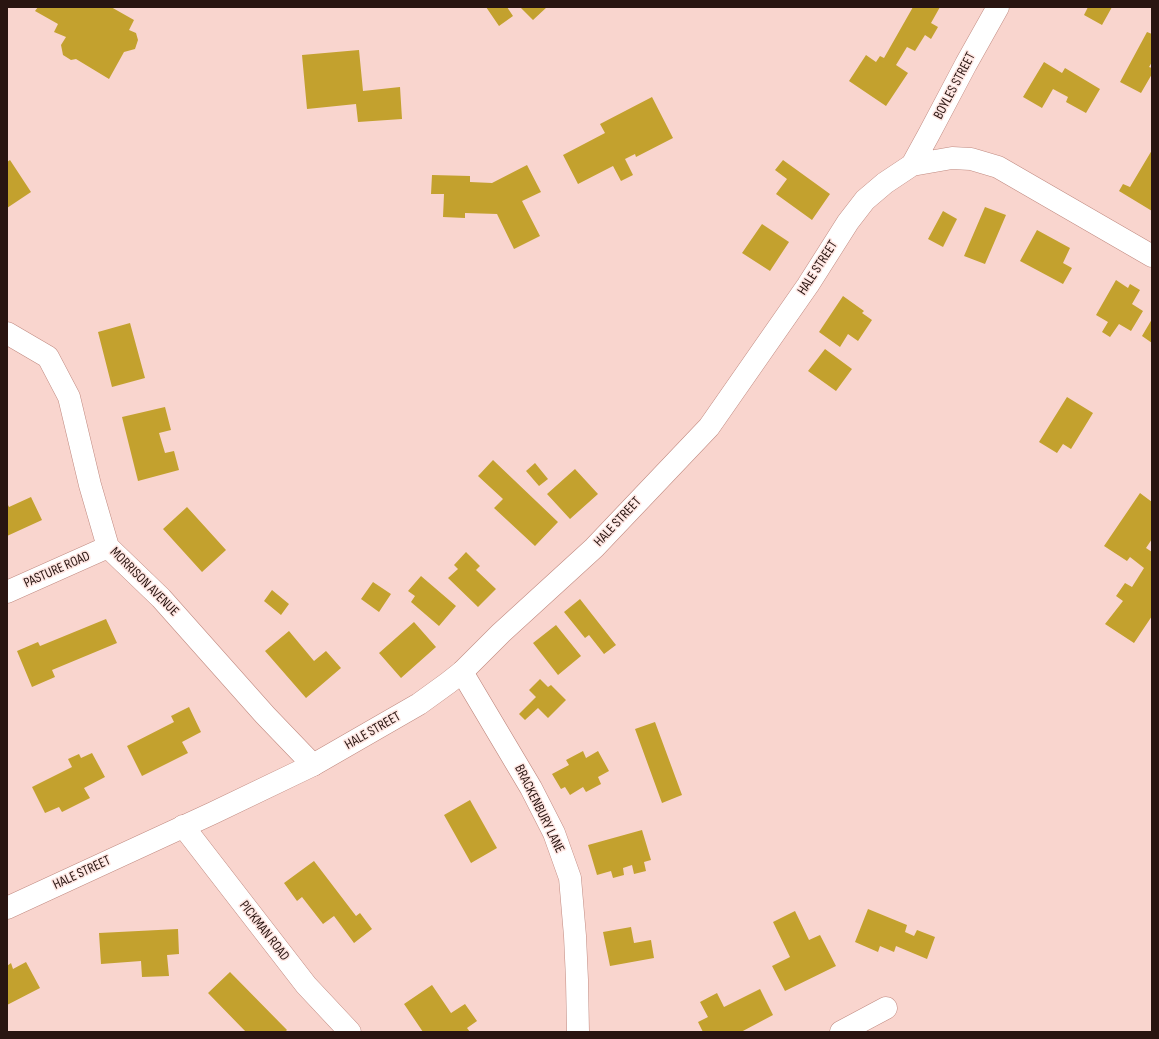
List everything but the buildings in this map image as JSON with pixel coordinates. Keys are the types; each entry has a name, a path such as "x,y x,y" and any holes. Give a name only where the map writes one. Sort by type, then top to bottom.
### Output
{"street":[{"name":"BOYLES STREET","path":"912,165 998,7"},
{"name":"HALE STREET","path":"7,908 313,765 420,704 462,672 501,633 594,548 709,426 808,285 848,222 861,205 885,183 912,165 952,158 971,159 998,166 1152,256"},
{"name":"MORRISON AVENUE","path":"7,333 48,357 69,397 90,485 108,547 161,598 265,715 313,765"},
{"name":"PASTURE ROAD","path":"7,592 108,547"},
{"name":"BRACKENBURY LANE","path":"462,672 531,788 554,833 570,878 576,936 578,1032"},
{"name":"PICKMAN ROAD","path":"183,826 306,985 350,1032"},
{"path":"841,1032 886,1008"}]}
